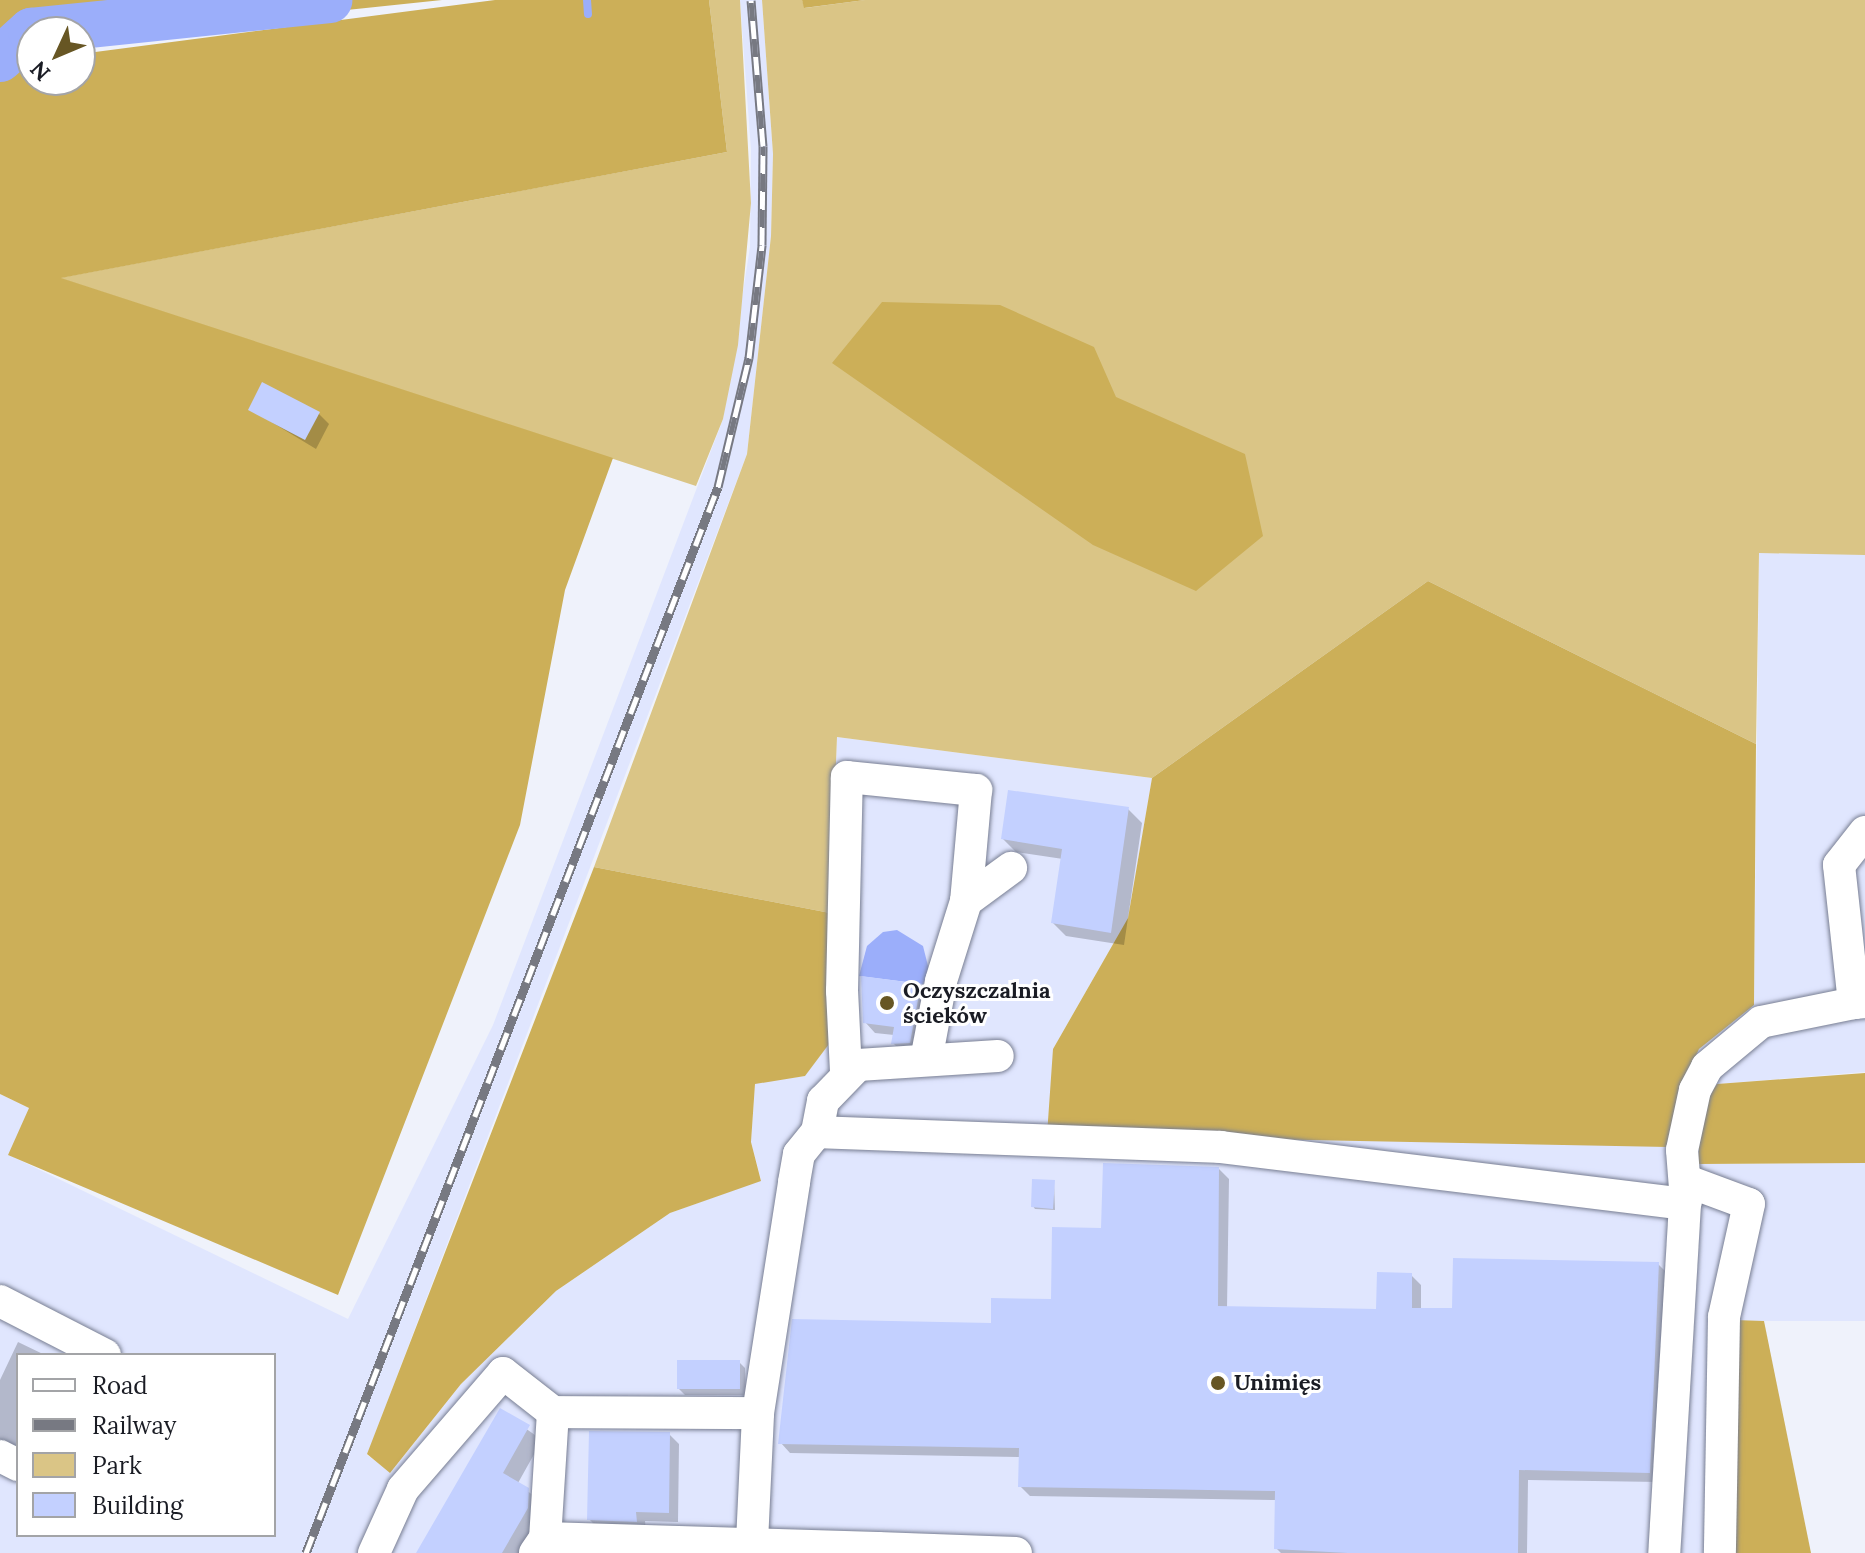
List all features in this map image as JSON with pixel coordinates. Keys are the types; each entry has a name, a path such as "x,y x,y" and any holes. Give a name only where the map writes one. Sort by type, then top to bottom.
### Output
{"lane":[{"path":"846,1072 842,991 847,777 976,790 966,901 941,981 926,1060"},
{"path":"1664,1553 1686,1192 1682,1150 1695,1090 1721,1051 1761,1022 1859,1002 1839,865 1865,832"},
{"path":"966,901 1011,868"},
{"path":"752,1542 758,1413 799,1154 817,1132 823,1101 846,1072 858,1065 998,1056"},
{"path":"817,1132 1221,1147 1686,1192 1749,1204 1724,1317 1720,1553"},
{"path":"0,1301 101,1353"},
{"path":"374,1553 403,1489 503,1373 553,1412 758,1413"},
{"path":"553,1412 540,1546 752,1542 878,1551 1016,1553"}],"shaded area":[{"path":"0,0 442,0 96,36 96,16 16,16 16,44 0,46"},
{"path":"495,0 709,0 727,152 61,278 613,458 565,590 520,825 338,1295 8,1155 29,1108 0,1094 0,65 16,62 16,96 96,96 96,52"},
{"path":"740,0 762,0 773,154 771,236 747,454 367,1455 391,1472 461,1384 556,1291 670,1213 761,1180 751,1142 755,1083 805,1076 830,913 837,737 1152,778 1128,918 1053,1049 1678,1094 1699,1049 1754,1005 1759,553 1865,554 1865,1072 1717,1084 1698,1164 1865,1163 1865,1321 1734,1321 1732,1553 0,1553 0,1094 29,1108 9,1155 348,1319 493,1025 723,419 750,247 751,150"},
{"path":"802,0 865,0 804,8"},
{"path":"882,302 1000,305 1094,347 1116,397 1245,454 1263,536 1196,591 1093,545 832,363"},
{"path":"1428,581 1756,744 1754,1005 1699,1049 1678,1094 1668,1147 1047,1135 1053,1049 1128,918 1152,778"},
{"path":"594,867 830,913 832,1040 805,1076 755,1084 751,1142 761,1181 670,1213 556,1291 461,1384 390,1473 367,1454"},
{"path":"1865,1073 1865,1163 1697,1164 1705,1102 1717,1084"},
{"path":"1734,1320 1764,1321 1811,1553 1732,1553"}],"green space":[{"path":"709,0 740,0 751,203 738,345 723,419 696,486 59,278 727,152"},
{"path":"762,0 802,0 805,8 865,0 1865,0 1865,555 1759,553 1756,744 1428,581 1152,778 837,737 830,913 594,867 747,454 771,236 773,154"}],"water":[{"path":"897,930 923,946 929,970 923,984 859,976 867,946 883,932"}],"building":[{"path":"262,382 320,412 305,440 248,410"},
{"path":"1008,790 1129,807 1111,933 1051,923 1062,849 1001,839"},
{"name":"Oczyszczalnia ścieków","path":"861,976 921,984 910,1043 891,1044 894,1027 863,1023"},
{"name":"Unimięs","path":"1103,1163 1219,1167 1218,1306 1376,1309 1377,1272 1412,1273 1412,1308 1452,1308 1453,1258 1659,1262 1650,1473 1519,1470 1518,1553 1348,1553 1274,1549 1275,1491 1018,1487 1019,1448 778,1444 792,1319 991,1323 991,1298 1051,1299 1052,1227 1101,1228"},
{"path":"1032,1179 1055,1180 1053,1209 1031,1207"},
{"path":"677,1360 740,1360 740,1389 677,1389"},
{"path":"500,1408 530,1425 503,1473 529,1488 528,1508 502,1553 416,1553"},
{"path":"589,1431 670,1432 669,1513 636,1512 637,1522 587,1520"}],"waterway":[{"path":"0,59 31,31 329,0"},
{"path":"587,0 588,14"}],"railway":[{"path":"306,1553 718,487 749,358 762,245 763,146 751,0"}],"place":[{"name":"Oczyszczalnia ścieków","path":"887,1003"},
{"name":"Unimięs","path":"1218,1383"}]}
